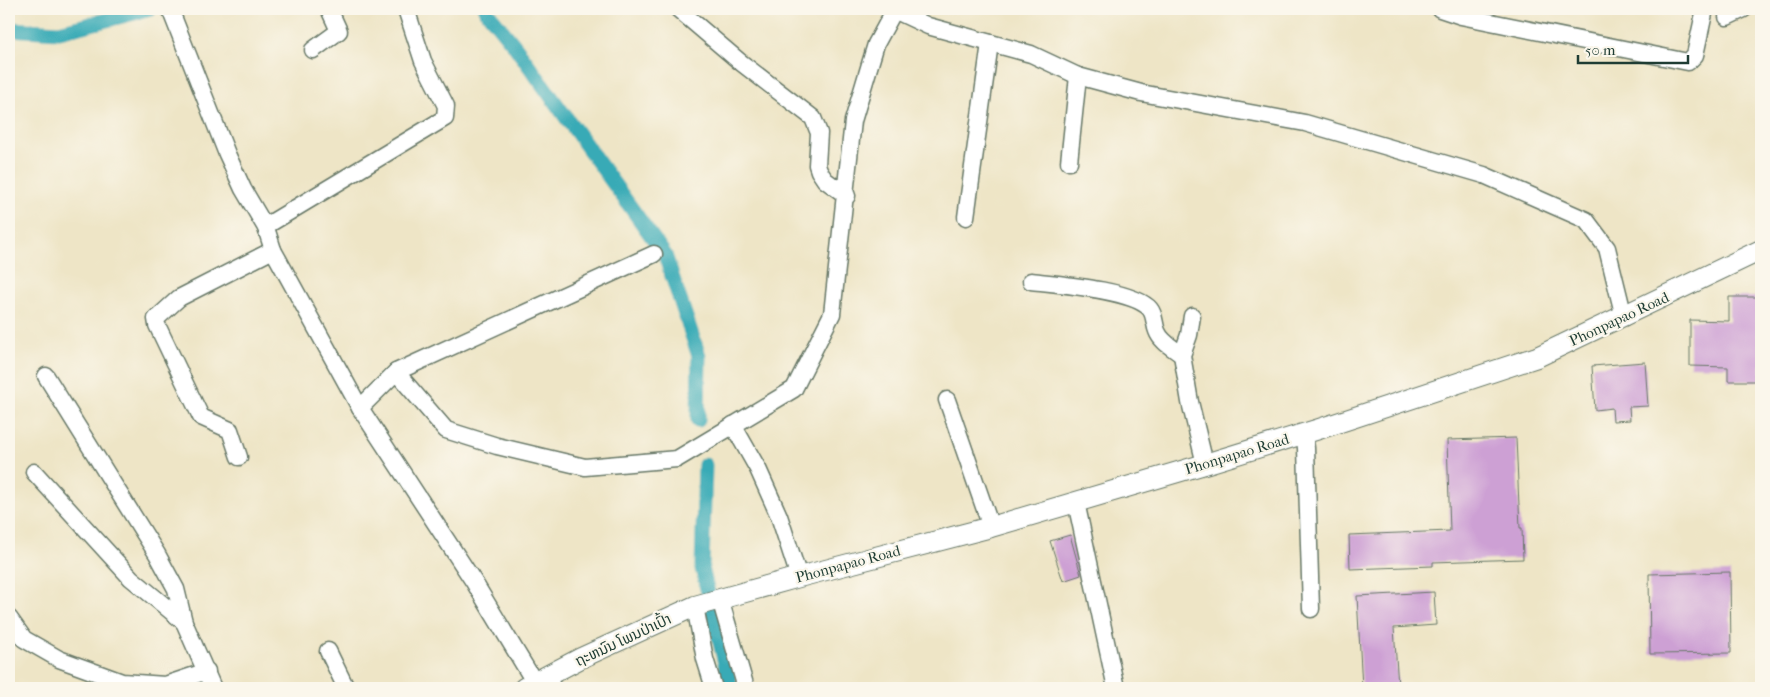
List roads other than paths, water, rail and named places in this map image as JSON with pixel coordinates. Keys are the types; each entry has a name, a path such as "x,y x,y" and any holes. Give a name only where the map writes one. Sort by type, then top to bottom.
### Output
{"street":[{"path":"170,9 227,154 243,189 266,228 273,250 360,408 540,684"},
{"path":"314,50 339,31 329,9"},
{"path":"266,228 269,224 445,118 446,106 424,61 406,9"},
{"path":"678,9 739,61 813,118 818,133 817,165 819,171 825,180 847,196"},
{"path":"396,372 446,430 497,446 585,467 677,459 794,389 832,314 841,230 847,196 853,121 876,44 895,9 928,26 1031,54 1078,76 1141,93 1304,123 1484,175 1586,220 1607,248 1624,317"},
{"path":"1440,9 1461,16 1688,62 1695,55 1705,9"},
{"path":"1727,17 1744,9"},
{"path":"966,217 990,43"},
{"path":"1070,162 1078,76"},
{"path":"239,457 230,430 200,417 157,325 156,318 179,298 273,250"},
{"name":"Phonpapao Road","path":"695,606 991,527 1205,464 1537,357 1761,250"},
{"path":"360,408 396,372 654,254"},
{"path":"1031,281 1089,288 1127,296 1141,302 1153,314 1160,338 1182,355"},
{"path":"1192,316 1189,335 1182,355 1190,402 1205,464"},
{"path":"46,376 157,554 176,589 184,622 213,688"},
{"path":"947,400 991,527"},
{"path":"733,425 758,469 779,516 799,577"},
{"path":"1304,433 1311,609"},
{"path":"34,472 131,578 184,622"},
{"path":"1076,502 1116,688"},
{"path":"718,599 746,688"},
{"path":"695,606 705,659 714,688"},
{"name":"ຖະຫນົນ ໂພນປ່າເປົ້າ","path":"540,684 581,658 695,606"},
{"path":"9,618 24,639 58,659 122,682 165,684 207,671"},
{"path":"328,650 346,688"}],"waterway":[{"path":"9,29 59,32 150,9"},
{"path":"485,9 514,45 665,255 699,356 698,420"},
{"path":"705,465 702,568 731,688"}]}
